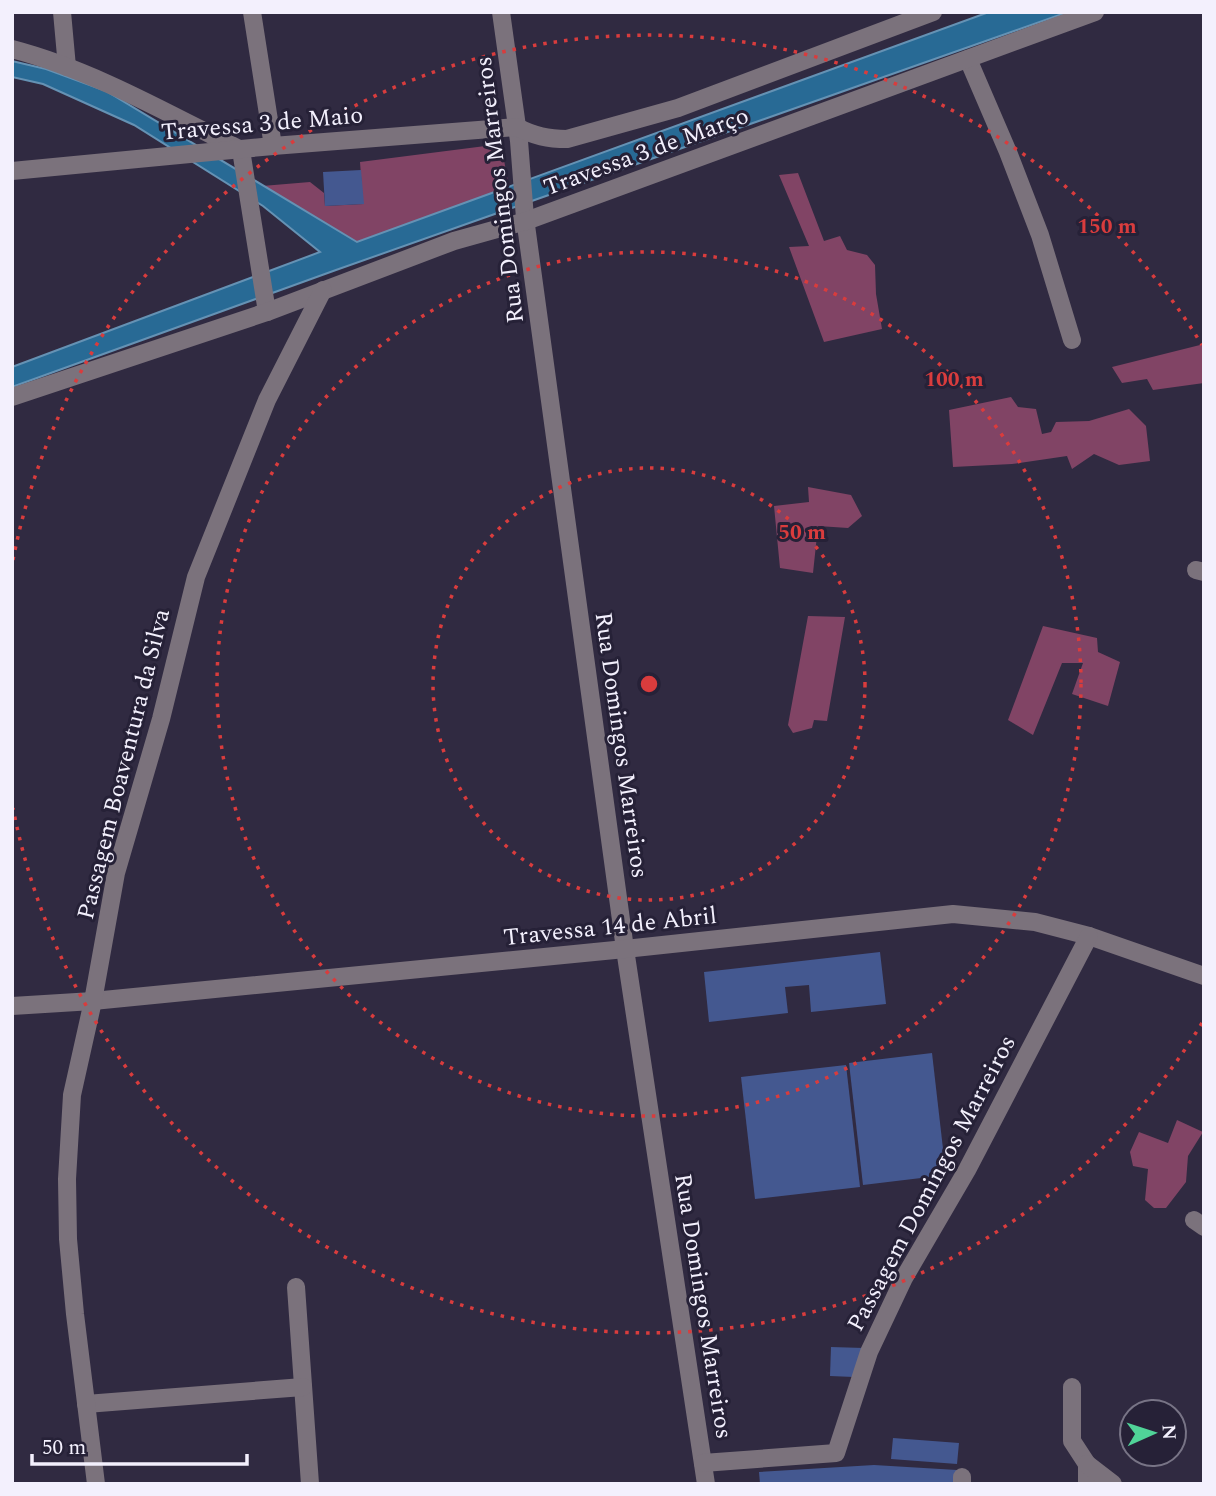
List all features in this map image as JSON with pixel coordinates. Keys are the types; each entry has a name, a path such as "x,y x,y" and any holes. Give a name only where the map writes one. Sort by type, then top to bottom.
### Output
{"street":[{"path":"62,12 66,67"},
{"path":"252,12 272,146"},
{"name":"Rua Domingos Marreiros","path":"501,12 518,134 525,220 625,949 706,1484"},
{"name":"Travessa 3 de Março","path":"518,134 567,139 678,108 933,12"},
{"name":"Travessa 3 de Março","path":"12,397 266,305 323,290 454,241 525,220 1095,12"},
{"path":"12,49 44,57 130,94 241,150 266,305"},
{"path":"968,58 1035,223 1072,340"},
{"name":"Travessa 3 de Maio","path":"12,171 272,146 518,134"},
{"name":"Passagem Boaventura da Silva","path":"96,1484 68,1239 67,1179 72,1095 93,1001 116,873 160,719 196,576 267,400 323,290"},
{"name":"Travessa 14 de Abril","path":"12,1006 93,1001 625,949 953,914 1035,922 1089,936 1204,976"},
{"name":"Passagem Domingos Marreiros","path":"703,1462 836,1453 869,1352 904,1278 967,1170 1089,936"},
{"path":"296,1287 310,1484"},
{"path":"86,1404 303,1387"},
{"path":"1072,1387 1072,1441 1087,1464 1113,1484"},
{"path":"1087,1464 1087,1484"}],"shaded area":[{"path":"501,144 509,187 356,242 262,186 310,182 324,193 325,206 363,204 360,162"},
{"path":"798,173 824,241 840,236 847,250 867,255 875,265 876,294 882,329 824,342 789,247 809,246 779,175"},
{"path":"1204,344 1204,383 1153,390 1147,379 1122,383 1112,367"},
{"path":"1011,397 1018,407 1036,409 1042,434 1051,432 1056,422 1089,421 1129,409 1146,426 1150,461 1119,465 1094,454 1072,469 1067,456 1012,464 953,467 949,410"},
{"path":"808,487 851,495 862,516 848,528 818,526 813,573 780,568 774,506 809,502"},
{"path":"808,616 845,617 827,721 814,720 812,728 793,733 788,725"},
{"path":"1043,626 1097,638 1098,652 1120,662 1108,706 1072,694 1083,663 1062,663 1033,735 1008,720"},
{"path":"1177,1120 1203,1132 1188,1156 1186,1182 1166,1208 1154,1208 1145,1200 1148,1169 1133,1166 1130,1152 1139,1132 1168,1143"}],"water":[{"path":"989,12 1068,12 12,387 12,367 320,252 263,206 134,125 43,84 12,77 12,61 46,69 106,91 357,242"}],"building":[{"path":"361,170 364,204 325,206 323,172"},
{"path":"880,952 886,1004 811,1012 809,985 785,987 788,1013 709,1022 704,972"},
{"path":"932,1053 946,1175 863,1185 849,1063"},
{"path":"846,1065 860,1187 755,1199 741,1077"},
{"path":"831,1347 864,1348 854,1377 830,1376"},
{"path":"893,1438 959,1443 957,1464 891,1459"},
{"path":"874,1465 957,1470 956,1484 760,1484 759,1472"}]}
